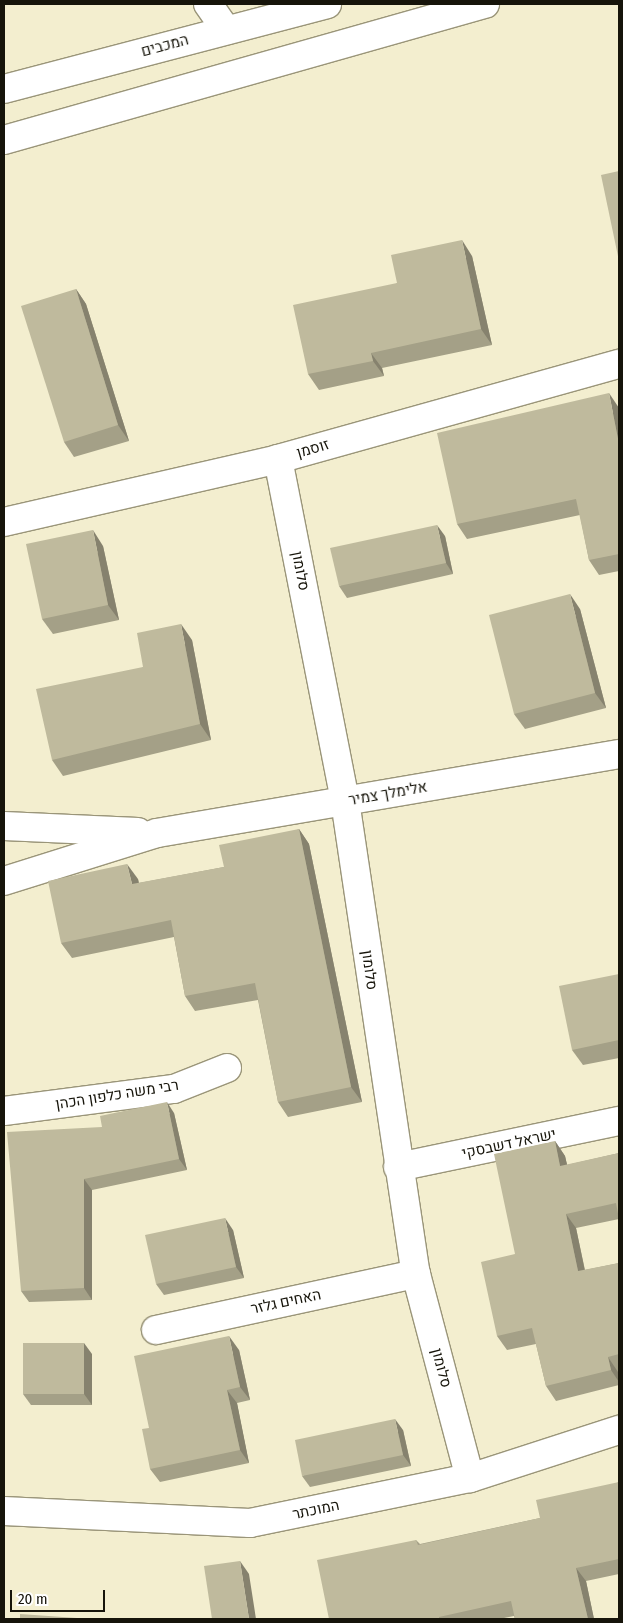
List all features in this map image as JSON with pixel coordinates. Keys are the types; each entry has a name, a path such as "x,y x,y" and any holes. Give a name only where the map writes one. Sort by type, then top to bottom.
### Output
{"street":[{"path":"208,4 226,30"},
{"path":"221,4 226,30"},
{"name":"המכבים","path":"4,89 327,4"},
{"path":"11,140 485,4"},
{"name":"זוסמן","path":"4,522 278,459 619,364"},
{"name":"סלומון","path":"278,459 345,801 398,1167 416,1274 470,1478"},
{"name":"אלימלך צמיר","path":"4,881 157,833 619,754"},
{"name":"אלימלך צמיר","path":"4,826 157,833"},
{"name":"רבי משה כלפון הכהן","path":"4,1111 174,1089 227,1068"},
{"name":"ישראל דשבסקי","path":"398,1167 619,1121"},
{"name":"האחים גלזר","path":"156,1330 416,1274"},
{"name":"המוכתר","path":"4,1511 250,1523 470,1478 619,1430"}],"building":[{"path":"619,171 619,261 601,175"},
{"path":"462,240 481,329 371,353 373,361 308,374 293,305 397,283 391,255"},
{"path":"76,289 118,425 64,442 21,306"},
{"path":"609,393 619,444 619,554 589,560 576,499 457,524 437,433"},
{"path":"437,525 446,563 339,586 330,548"},
{"path":"93,530 108,605 42,619 26,544"},
{"path":"570,594 595,693 514,714 489,615"},
{"path":"181,624 200,724 52,760 36,689 143,667 137,633"},
{"path":"299,829 351,1087 278,1102 255,983 185,996 171,920 61,943 48,881 127,864 132,884 224,867 219,845"},
{"path":"619,974 619,1040 572,1050 559,986"},
{"path":"167,1102 179,1159 84,1179 84,1288 21,1291 7,1132 102,1127 100,1116"},
{"path":"555,1141 560,1166 619,1153 619,1219 616,1203 566,1214 578,1271 619,1263 619,1354 608,1357 611,1370 546,1386 532,1328 497,1336 481,1262 515,1254 494,1154"},
{"path":"225,1218 236,1267 156,1284 145,1235"},
{"path":"229,1336 240,1387 227,1390 240,1450 150,1469 142,1429 149,1428 134,1356"},
{"path":"23,1343 84,1343 84,1394 23,1394"},
{"path":"395,1419 403,1455 302,1476 295,1440"},
{"path":"619,1482 619,1559 576,1568 588,1619 515,1619 511,1601 439,1617 439,1619 329,1619 317,1560 416,1540 418,1545 540,1518 536,1500"},
{"path":"240,1561 249,1619 212,1619 204,1566"},
{"path":"20,1614 77,1618 20,1619"}]}
